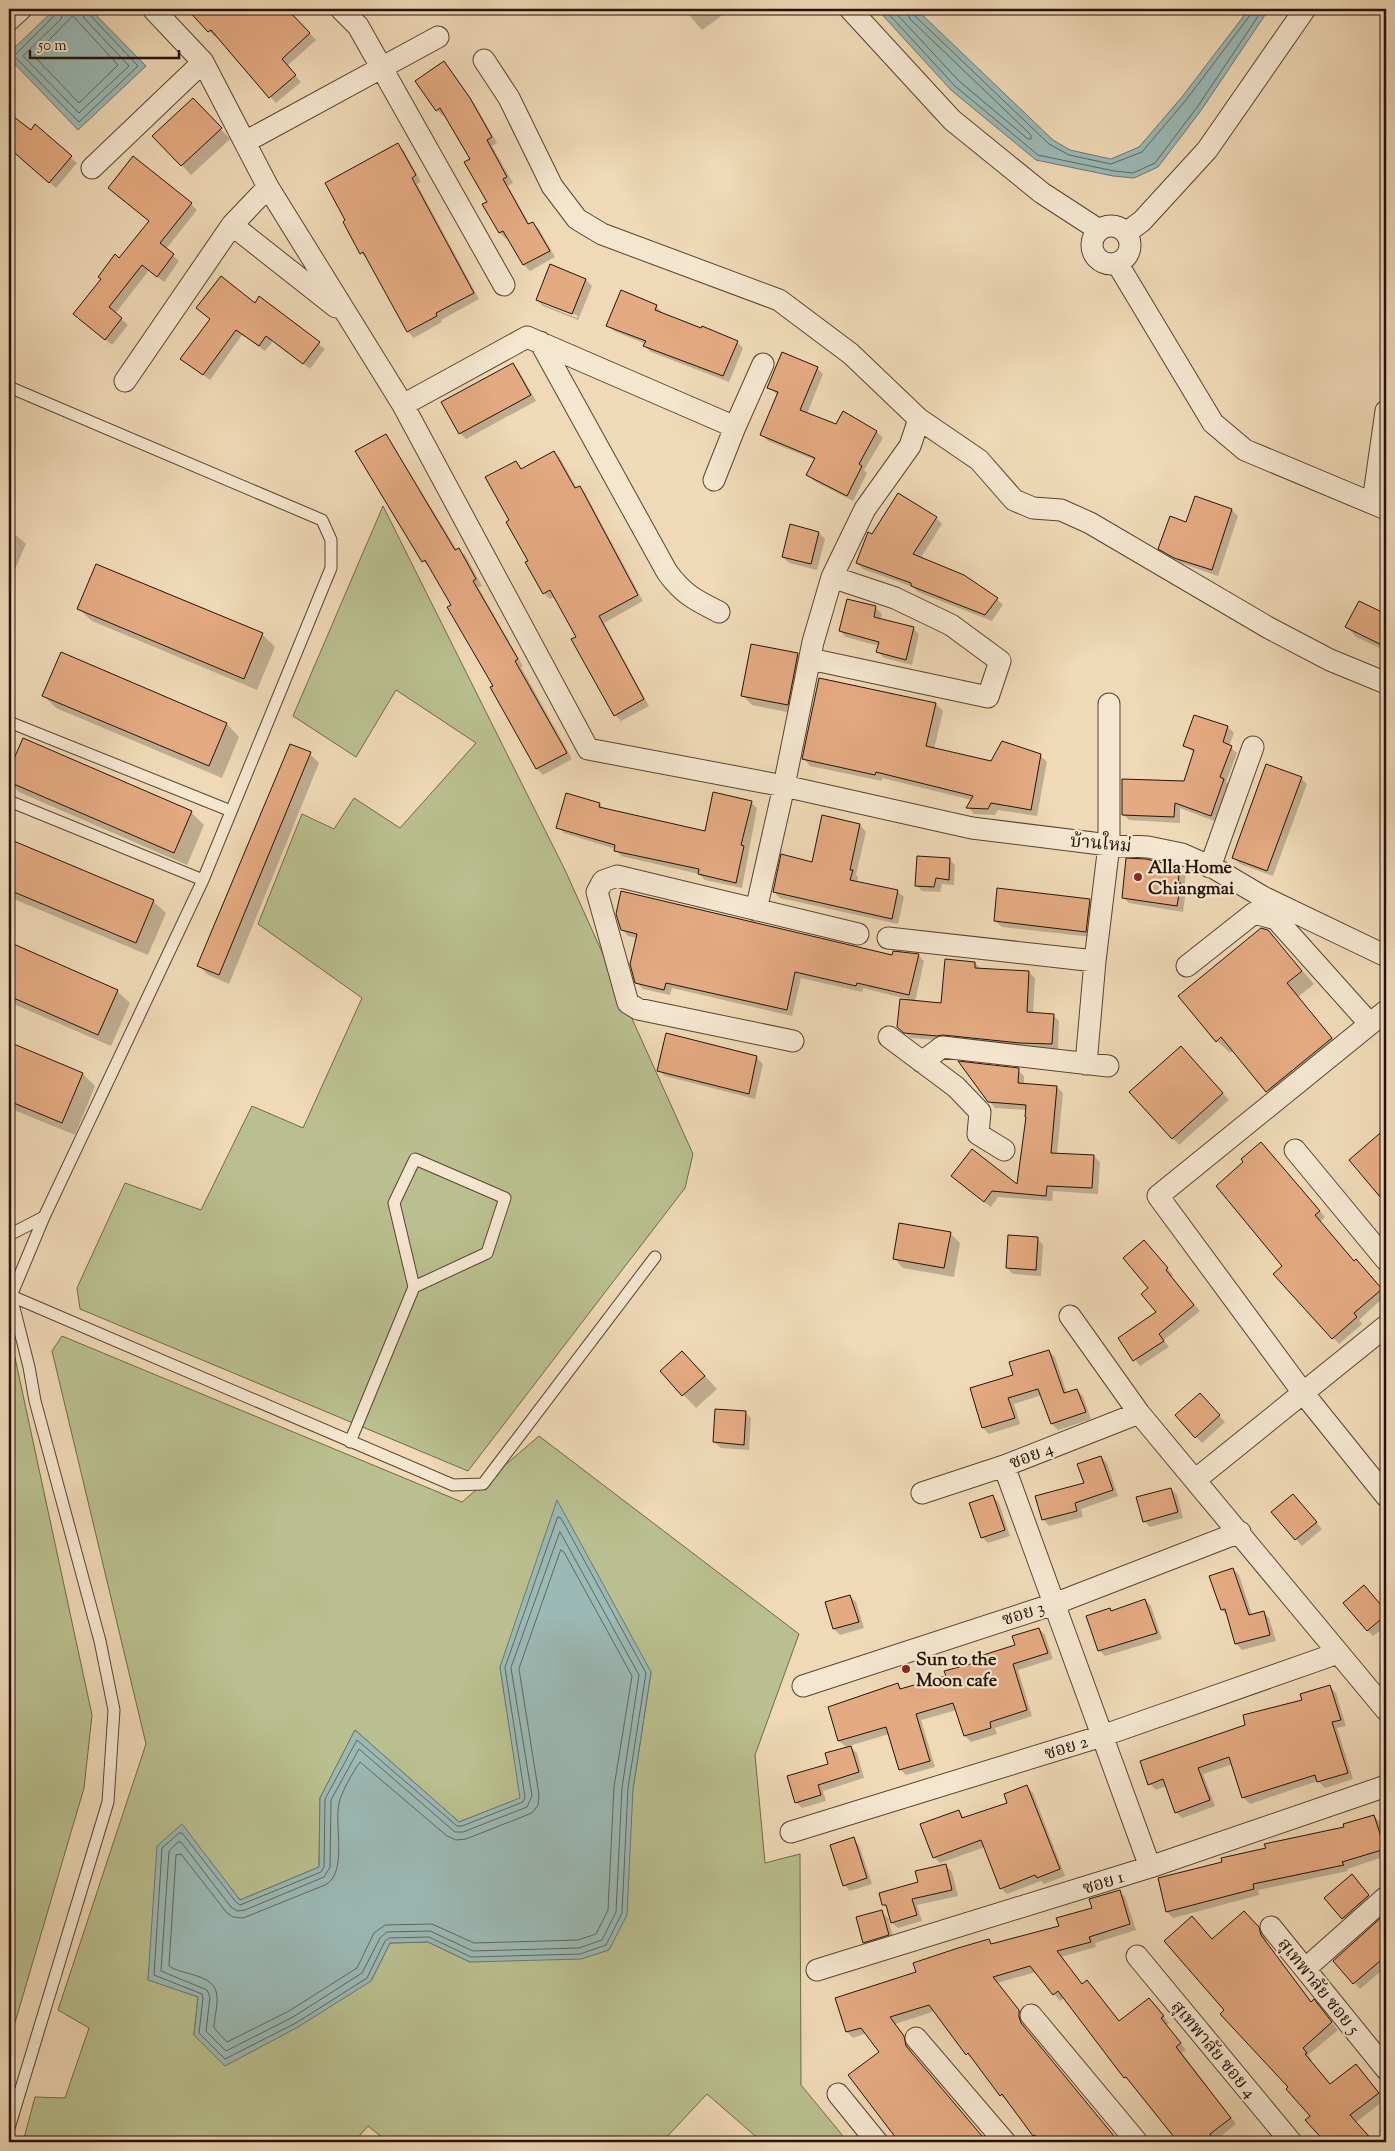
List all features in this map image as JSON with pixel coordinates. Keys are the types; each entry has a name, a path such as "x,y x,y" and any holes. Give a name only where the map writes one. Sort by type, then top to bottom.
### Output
{"street":[{"path":"9,20 21,9"},
{"path":"153,9 203,62 268,187 403,405 526,337 735,426"},
{"path":"341,9 358,26 504,285"},
{"path":"850,9 952,120 1042,193 1099,230"},
{"path":"1126,233 1142,221 1207,150 1305,9"},
{"path":"245,142 383,69 438,37"},
{"path":"484,60 509,98 552,186 577,219 602,234 779,300 852,354 918,419 979,460 1014,500 1033,508 1061,510 1090,523 1269,628 1330,660 1386,683"},
{"path":"92,168 203,62"},
{"path":"125,381 232,225 268,187"},
{"path":"232,225 348,317"},
{"path":"1106,226 1120,228 1129,239 1128,254 1117,263 1102,261 1096,257 1092,243 1099,230 1106,226"},
{"path":"1117,263 1155,330 1213,423 1245,450 1380,505 1386,411"},
{"path":"540,342 668,572 678,587 691,598 719,612"},
{"path":"714,480 735,426 763,364"},
{"name":"บ้านใหม่","path":"403,405 588,749 784,786 972,828 1148,847 1182,854 1210,867 1263,897 1386,956"},
{"path":"756,910 784,786 813,642 832,577 865,509 910,446 918,419"},
{"path":"810,658 988,697 1000,661 951,625 895,598 832,577"},
{"path":"1086,1064 1095,961 1109,844 1109,704"},
{"path":"1210,867 1253,747"},
{"path":"793,1041 638,1009 628,1003 597,892 604,881 617,876 858,934"},
{"path":"1187,966 1254,913 1276,919 1378,1017 1158,1196 1304,1394 1386,1496"},
{"path":"888,938 1095,961"},
{"path":"889,1037 956,1087 980,1112 978,1134 1004,1150"},
{"path":"922,1062 942,1047 1108,1066"},
{"path":"1295,1150 1386,1260"},
{"path":"1070,1316 1139,1414 1240,1532 1386,1710"},
{"path":"1195,1480 1386,1326"},
{"name":"ซอย 4","path":"922,1493 1004,1466 1139,1414"},
{"path":"1004,1466 1150,1868"},
{"name":"ซอย 3","path":"804,1686 1054,1604 1240,1532"},
{"name":"ซอย 2","path":"791,1832 1102,1736 1338,1653"},
{"name":"ซอย 1","path":"816,1970 1150,1868 1386,1786"},
{"path":"1305,1969 1386,1897"},
{"name":"สุเทพาลัย ซอย 5","path":"1271,1927 1386,2069"},
{"name":"สุเทพาลัย ซอย 4","path":"1137,1956 1291,2142"},
{"path":"1031,2014 1137,2142"},
{"path":"916,2038 1005,2142"},
{"path":"838,2094 877,2142"}],"lane":[{"path":"9,387 322,520 332,540 331,568 203,880 44,1217 10,1295 29,1367 35,1401 100,1641 114,1710 108,1802 9,2128"},
{"path":"9,722 231,811"},
{"path":"9,801 203,880"},
{"path":"350,1442 414,1287 394,1203 415,1159 505,1198 487,1253 414,1287"},
{"path":"9,1235 44,1217"},
{"path":"10,1295 452,1485 483,1484 655,1257"}],"green space":[{"path":"383,506 565,870 693,1154 685,1188 468,1471 80,1309 77,1288 125,1183 201,1210 252,1106 303,1128 362,998 258,924 302,814 334,829 354,798 400,828 476,743 396,690 356,757 293,716"},
{"path":"9,1330 92,1715 84,1788 9,2043"},
{"path":"62,1336 462,1502 539,1436 799,1634 755,1755 765,1863 800,1854 801,2085 848,2142 762,2142 707,2094 662,2142 388,2142 368,2126 354,2142 23,2142 35,2097 65,2098 89,2028 58,2010 146,1744 52,1351","holes":["500,1667 651,1672 633,1789 470,1962 428,1942 390,1943 371,1981 194,2035 198,1997 148,1979 153,1933 182,1825 240,1900 319,1867 320,1798 355,1730 459,1822 521,1798"]}],"water":[{"path":"55,9 90,9 146,66 78,130 9,58 9,53"},
{"path":"877,9 916,9 1053,140 1070,150 1111,159 1139,147 1182,97 1249,9 1269,9 1202,109 1158,167 1134,178 1113,176 1036,160 951,90"},
{"path":"557,1500 651,1672 633,1789 627,1915 609,1950 581,1959 470,1962 428,1942 390,1943 371,1981 298,2027 225,2066 194,2035 198,1997 148,1980 157,1846 182,1824 240,1900 319,1867 320,1798 355,1730 459,1822 520,1798 500,1667"}],"building":[{"path":"187,9 287,9 310,33 282,59 296,75 269,98 211,30 208,32"},
{"path":"444,61 470,98 492,137 487,140 507,177 503,179 528,224 533,222 550,251 523,265 503,231 499,233 482,204 487,202 464,162 470,159 440,108 436,111 415,81"},
{"path":"193,98 222,128 181,166 152,136"},
{"path":"9,113 31,130 35,124 72,156 49,183 9,148"},
{"path":"398,143 416,175 412,178 474,293 436,313 437,316 407,332 363,252 360,254 343,222 345,220 325,183"},
{"path":"133,156 192,203 160,243 174,254 157,277 142,265 109,307 122,318 105,340 73,314 101,279 98,277 115,254 119,258 149,221 108,188"},
{"path":"550,264 586,279 572,314 536,300"},
{"path":"221,276 255,303 259,296 320,342 303,364 266,336 259,346 236,330 203,375 180,359 210,319 196,308"},
{"path":"621,290 657,305 655,310 738,341 723,376 643,346 646,341 606,326"},
{"path":"782,352 818,367 800,410 836,424 843,411 877,431 859,464 862,466 847,496 806,475 815,458 760,435 778,392 767,388"},
{"path":"513,363 531,395 459,434 441,402"},
{"path":"386,434 455,550 459,548 476,579 473,581 518,659 515,661 567,753 536,769 490,687 493,686 447,607 451,605 425,560 422,562 355,451"},
{"path":"554,451 575,488 580,486 638,595 599,616 644,699 614,716 571,639 576,637 550,590 543,594 525,562 528,561 506,522 509,520 485,477 516,461 521,469"},
{"path":"898,493 937,517 913,554 964,575 998,598 985,615 911,586 911,583 856,563 868,532 872,534"},
{"path":"1195,496 1232,509 1212,570 1174,558 1158,549 1170,516 1186,522"},
{"path":"790,524 819,532 811,564 782,557"},
{"path":"96,564 263,633 244,679 77,609"},
{"path":"847,599 876,606 874,617 914,627 906,660 876,652 879,642 839,631"},
{"path":"1359,601 1386,614 1386,647 1345,627"},
{"path":"751,644 798,653 788,705 741,696"},
{"path":"61,652 227,723 209,766 42,696"},
{"path":"819,678 936,703 926,746 991,761 1002,741 1041,754 1031,810 991,803 988,809 966,808 973,796 876,772 875,775 802,759"},
{"path":"1194,715 1228,726 1223,742 1232,746 1220,777 1224,779 1211,816 1175,803 1174,817 1122,815 1122,779 1184,781 1194,750 1183,746"},
{"path":"23,738 192,811 174,853 9,782 9,770"},
{"path":"290,744 311,752 219,975 197,966"},
{"path":"1266,764 1302,777 1267,871 1232,858"},
{"path":"713,792 752,801 741,845 744,846 736,883 698,874 699,869 614,851 615,845 556,828 566,793 600,803 599,807 705,831"},
{"path":"822,815 860,824 850,870 853,870 850,880 898,890 892,919 773,892 781,854 812,862"},
{"path":"9,839 154,900 136,943 9,890"},
{"path":"917,856 950,858 949,880 936,878 934,887 915,886"},
{"path":"1126,858 1146,859 1180,867 1178,883 1181,883 1177,906 1122,898"},
{"path":"997,888 1090,899 1086,932 994,921"},
{"path":"621,891 892,955 893,951 919,954 909,995 857,983 856,986 795,972 787,1010 666,983 664,990 635,983 630,964 637,934 621,930 616,914"},
{"path":"1261,928 1268,930 1302,971 1287,983 1332,1038 1266,1092 1221,1037 1216,1042 1178,996"},
{"path":"9,942 118,990 98,1035 9,996"},
{"path":"945,959 975,962 975,968 1029,971 1027,1012 1054,1014 1052,1044 904,1033 897,1027 900,999 941,1003"},
{"path":"666,1033 757,1056 749,1094 657,1071"},
{"path":"9,1042 83,1073 62,1123 9,1101"},
{"path":"1181,1046 1223,1093 1172,1139 1129,1092"},
{"path":"958,1061 1019,1068 1018,1083 1057,1086 1051,1153 1094,1155 1092,1188 1047,1186 1046,1196 992,1191 984,1202 951,1176 972,1149 1017,1184 1026,1117 1026,1105 988,1102"},
{"path":"1386,1128 1386,1204 1349,1160"},
{"path":"1261,1142 1320,1211 1315,1215 1354,1261 1356,1259 1382,1289 1354,1313 1357,1317 1332,1339 1273,1274 1282,1266 1216,1186 1243,1162 1241,1159"},
{"path":"899,1223 951,1232 944,1268 893,1259"},
{"path":"1008,1235 1038,1237 1036,1270 1006,1268"},
{"path":"1144,1240 1168,1268 1166,1270 1194,1305 1159,1334 1164,1341 1133,1361 1118,1338 1156,1312 1141,1294 1148,1288 1123,1258"},
{"path":"1049,1350 1064,1393 1077,1389 1086,1412 1051,1424 1038,1389 1008,1398 1015,1418 982,1428 970,1388 1013,1375 1009,1362"},
{"path":"682,1351 705,1376 682,1396 660,1371"},
{"path":"1200,1393 1220,1415 1195,1438 1175,1415"},
{"path":"715,1409 746,1411 744,1445 713,1442"},
{"path":"1101,1456 1113,1490 1075,1503 1077,1511 1042,1520 1035,1496 1084,1483 1077,1464"},
{"path":"1171,1488 1178,1512 1143,1522 1136,1497"},
{"path":"1293,1494 1317,1522 1295,1540 1271,1512"},
{"path":"993,1495 1005,1530 981,1538 969,1503"},
{"path":"1233,1568 1249,1615 1264,1611 1270,1635 1235,1644 1225,1609 1221,1610 1209,1576"},
{"path":"1364,1585 1386,1611 1386,1615 1367,1631 1343,1603"},
{"path":"850,1595 859,1622 833,1629 825,1602"},
{"path":"1145,1599 1157,1633 1098,1651 1086,1616 1110,1608 1111,1611"},
{"path":"1039,1628 1048,1653 1013,1664 1027,1710 990,1722 991,1728 964,1736 953,1703 916,1714 930,1761 899,1770 886,1727 838,1741 828,1707 898,1683 900,1689 946,1676 944,1671 982,1661 980,1656 1015,1645 1012,1636"},
{"path":"1330,1685 1341,1720 1332,1722 1348,1773 1317,1782 1315,1775 1242,1798 1229,1757 1198,1768 1210,1800 1175,1813 1163,1779 1148,1785 1140,1761 1245,1725 1243,1715 1302,1700 1300,1694"},
{"path":"851,1746 859,1772 818,1785 821,1795 795,1803 787,1776 828,1764 825,1753"},
{"path":"1027,1785 1060,1869 1037,1878 1035,1875 1000,1889 981,1840 933,1858 920,1824 959,1810 962,1818 1007,1803 1004,1794"},
{"path":"1374,1815 1385,1849 1342,1862 1344,1865 1253,1884 1254,1889 1166,1912 1158,1878 1222,1862 1221,1858 1266,1848 1264,1844 1344,1827 1343,1824"},
{"path":"854,1837 867,1878 843,1886 830,1845"},
{"path":"946,1864 952,1890 912,1899 917,1915 891,1923 886,1905 882,1905 879,1893 918,1882 915,1871"},
{"path":"1352,1874 1369,1895 1342,1919 1324,1898"},
{"path":"1120,1890 1130,1924 1089,1937 1091,1942 1057,1951 1082,1984 1087,1980 1119,2021 1149,1998 1164,2016 1161,2018 1181,2043 1176,2047 1231,2118 1210,2134 1215,2142 1178,2142 1126,2077 1124,2078 1058,1991 1053,1995 1030,1966 993,1977 1019,2010 1021,2023 1119,2142 1041,2142 1035,2135 1033,2136 1002,2094 1000,2096 968,2053 966,2055 929,2005 890,2017 904,2036 906,2046 987,2142 899,2142 848,2075 879,2052 861,2028 846,2032 835,1998 916,1972 913,1963 958,1948 989,1939 991,1944 1059,1926 1056,1918 1092,1908 1089,1899"},
{"path":"882,1910 889,1935 863,1943 856,1917"},
{"path":"1244,1911 1259,1927 1261,1935 1311,2002 1314,1999 1332,2022 1303,2048 1307,2053 1305,2054 1330,2084 1356,2064 1379,2093 1350,2115 1374,2142 1325,2142 1305,2120 1310,2116 1286,2089 1288,2087 1220,2014 1224,2010 1164,1941 1192,1916 1212,1939"},
{"path":"1385,1914 1386,1956 1353,1984 1333,1961"}],"place":[{"name":"Alla Home Chiangmai","path":"1138,877"},
{"name":"Sun to the Moon cafe","path":"906,1669"}]}
